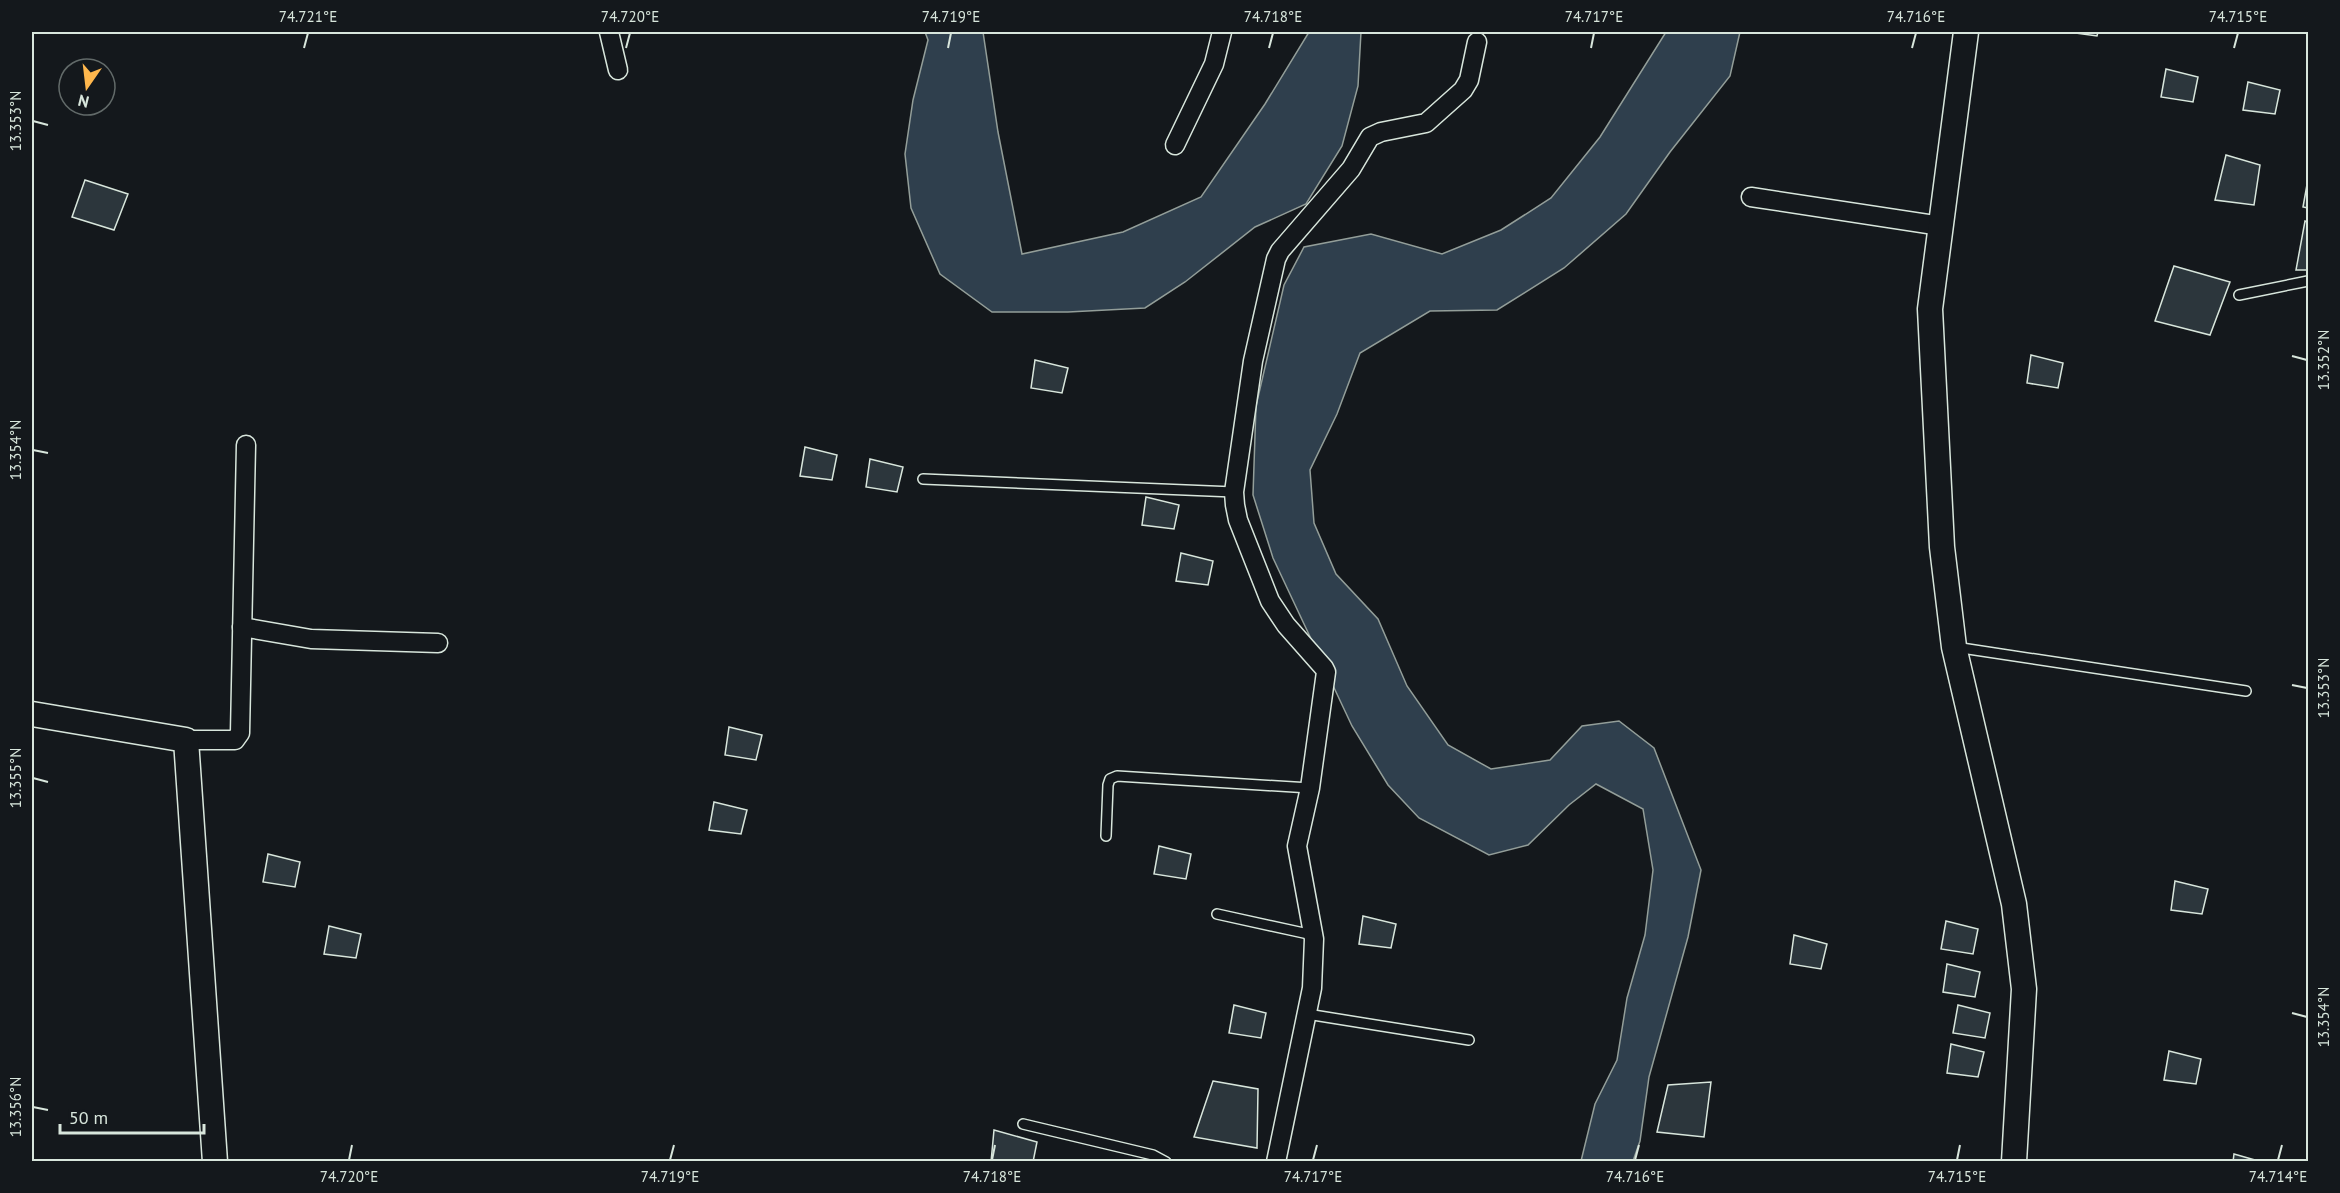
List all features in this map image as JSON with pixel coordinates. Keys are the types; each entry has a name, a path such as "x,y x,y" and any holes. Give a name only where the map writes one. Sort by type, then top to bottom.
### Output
{"street":[{"path":"609,32 618,70"},
{"path":"1175,145 1214,64 1222,32"},
{"path":"1966,32 1930,309 1942,547 1954,647 2014,903 2023,978 2014,1161"},
{"path":"1276,1161 1307,1014 1315,963 1313,935 1297,846 1310,788 1325,671 1286,625 1270,601 1238,520 1234,492 1253,361 1278,255 1351,169 1370,137 1381,132 1426,123 1463,90 1469,80 1476,42"},
{"path":"1751,197 1941,226"},
{"path":"32,714 186,740 235,740 239,738 246,445"},
{"path":"243,627 311,639 438,643"},
{"path":"186,740 214,1161"}],"lane":[{"path":"2239,295 2308,281"},
{"path":"923,479 1234,492"},
{"path":"1954,647 2246,691"},
{"path":"1106,836 1108,785 1110,779 1117,776 1310,788"},
{"path":"1218,914 1313,935"},
{"path":"1307,1014 1469,1040"},
{"path":"1023,1124 1153,1155 1166,1161"}],"water":[{"path":"925,32 983,32 998,132 1022,254 1123,232 1201,197 1265,104 1309,32 1361,32 1358,86 1342,146 1306,204 1255,227 1185,282 1145,308 1068,312 992,312 940,274 911,208 905,154 913,100 928,40"},
{"path":"1666,32 1740,32 1730,76 1670,152 1626,214 1564,268 1497,310 1430,311 1360,353 1337,414 1310,470 1314,523 1336,574 1378,619 1407,686 1448,745 1491,769 1550,760 1582,726 1619,721 1654,748 1701,870 1688,937 1649,1077 1640,1141 1633,1161 1581,1161 1595,1104 1617,1060 1627,998 1645,935 1653,870 1643,809 1596,784 1569,805 1528,845 1489,855 1419,818 1388,785 1352,726 1273,558 1253,495 1256,406 1284,285 1304,247 1371,234 1442,254 1501,230 1551,198 1600,137"}],"building":[{"path":"2068,32 2098,32 2097,36"},
{"path":"2166,69 2198,77 2193,102 2161,97"},
{"path":"2248,82 2280,90 2275,114 2243,110"},
{"path":"2226,155 2260,165 2254,205 2215,200"},
{"path":"2308,179 2308,208 2303,207"},
{"path":"85,180 128,194 114,230 72,217"},
{"path":"2305,221 2308,222 2308,270 2296,270"},
{"path":"2174,266 2230,282 2210,335 2155,321"},
{"path":"2031,355 2063,363 2058,388 2027,383"},
{"path":"1035,360 1068,368 1062,393 1031,388"},
{"path":"805,447 837,455 832,480 800,476"},
{"path":"870,459 903,467 897,492 866,487"},
{"path":"1146,497 1179,505 1174,529 1142,525"},
{"path":"1181,553 1213,561 1208,585 1176,581"},
{"path":"729,727 762,735 756,760 725,755"},
{"path":"714,802 747,810 741,834 709,830"},
{"path":"1159,846 1191,854 1186,879 1154,874"},
{"path":"268,854 300,862 295,887 263,882"},
{"path":"2175,881 2208,889 2202,914 2171,910"},
{"path":"1363,916 1396,924 1391,948 1359,944"},
{"path":"1946,921 1978,929 1973,954 1941,949"},
{"path":"329,926 361,934 356,958 324,954"},
{"path":"1794,935 1827,944 1821,969 1790,964"},
{"path":"1947,964 1980,972 1975,997 1943,992"},
{"path":"1234,1005 1266,1013 1261,1038 1229,1033"},
{"path":"1958,1005 1990,1013 1985,1038 1953,1033"},
{"path":"1951,1044 1984,1052 1978,1077 1947,1073"},
{"path":"2169,1051 2201,1059 2196,1084 2164,1080"},
{"path":"1213,1081 1258,1089 1257,1148 1194,1137"},
{"path":"1711,1082 1704,1137 1657,1132 1668,1085"},
{"path":"994,1130 1037,1142 1033,1162 991,1162"},
{"path":"2234,1154 2262,1162 2233,1162"}]}
